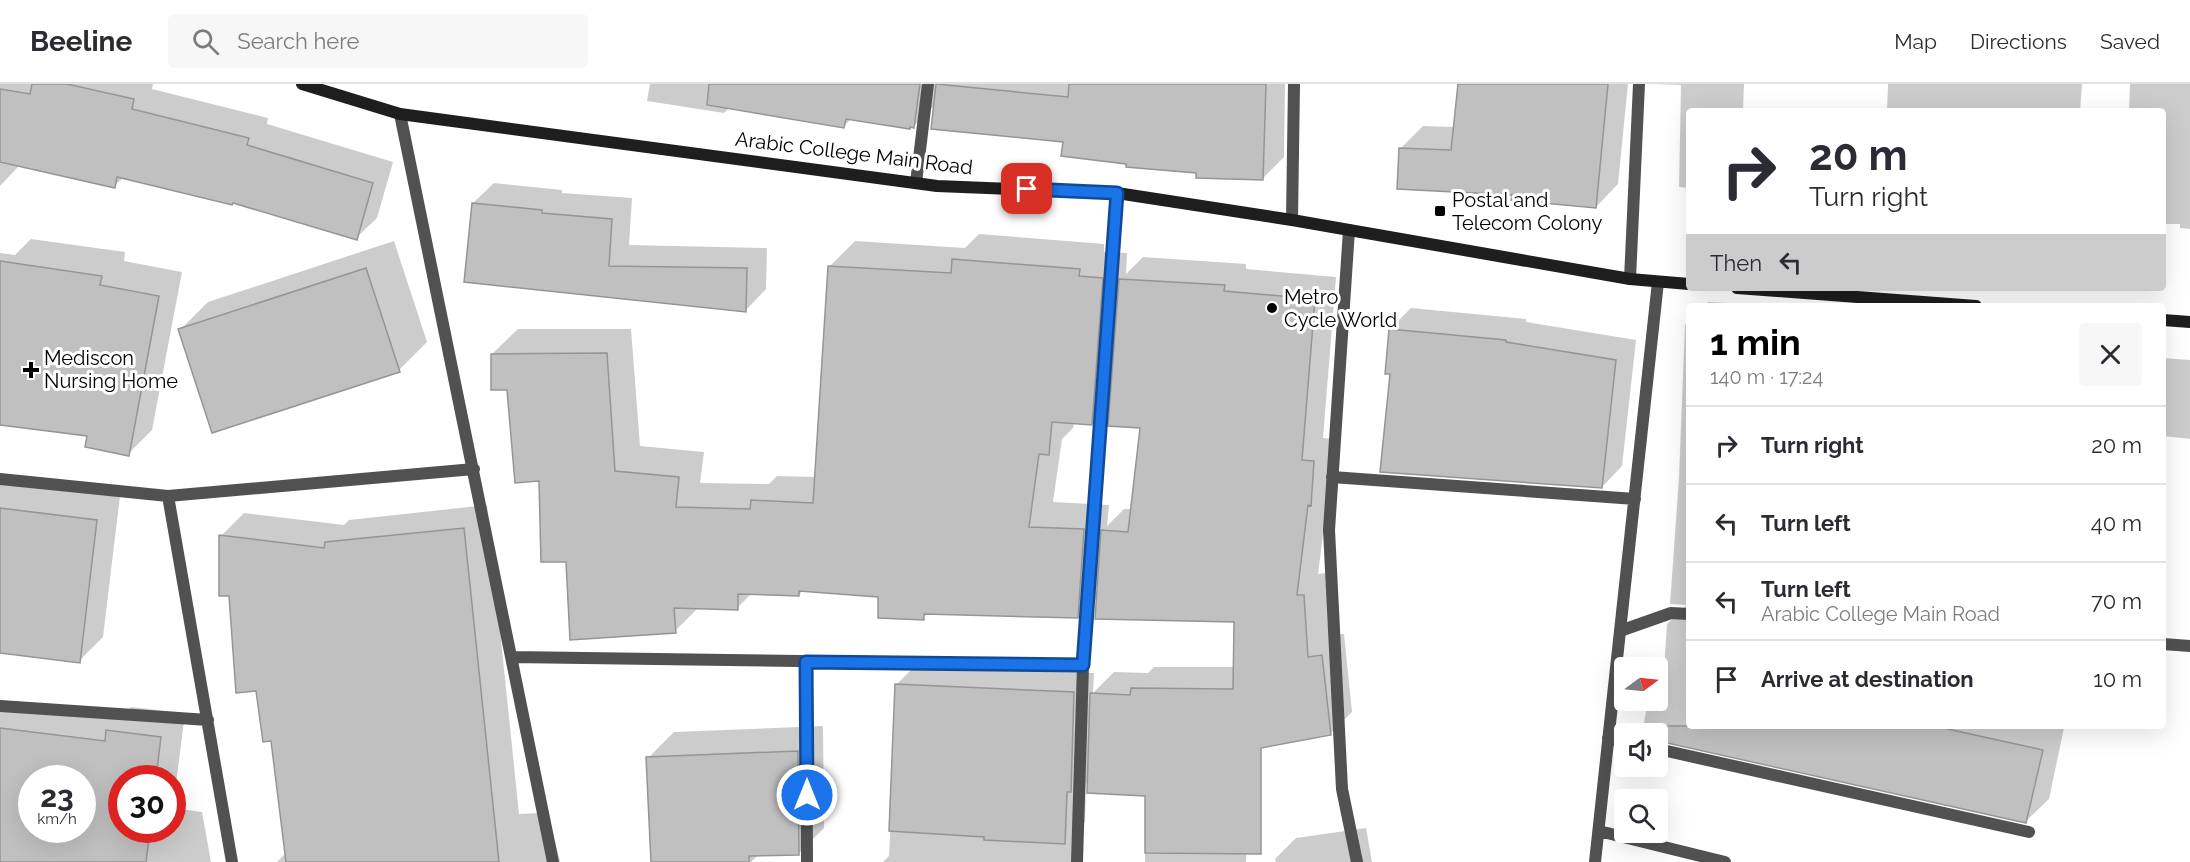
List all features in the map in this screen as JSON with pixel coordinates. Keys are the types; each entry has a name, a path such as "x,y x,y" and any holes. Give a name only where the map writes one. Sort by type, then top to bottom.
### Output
{"main road":[{"name":"Arabic College Main Road","path":"302,84 400,114 937,186 1117,193 1292,220 1630,279 1686,284"},
{"path":"1777,291 1936,303"},
{"path":"2166,320 2190,322"}],"street":[{"path":"916,183 928,84"},
{"path":"1292,220 1294,84"},
{"path":"1630,279 1639,84"},
{"path":"400,114 554,862"},
{"path":"1077,862 1083,665 1117,193"},
{"path":"1349,230 1329,530 1342,789 1357,862"},
{"path":"1595,862 1658,282"},
{"path":"0,479 168,496 474,469"},
{"path":"1332,477 1635,499"},
{"path":"168,496 232,862"},
{"path":"1620,631 1671,613 1686,614"},
{"path":"2166,644 2190,646"},
{"path":"512,657 1083,665"},
{"path":"806,662 807,862"},
{"path":"0,706 208,720"},
{"path":"1608,738 1614,740"},
{"path":"1668,751 2029,832"},
{"path":"1599,831 1725,862"}],"building":[{"path":"32,84 67,84 134,99 132,109 249,138 247,145 373,183 357,240 233,203 232,205 117,177 115,188 0,162 0,89 30,94"},
{"path":"709,84 920,84 914,128 910,127 910,129 846,119 844,128 707,105"},
{"path":"936,84 1068,97 1069,84 1266,84 1263,180 1196,178 1196,173 1126,167 1126,164 1061,156 1063,142 931,129"},
{"path":"1458,84 1608,84 1596,208 1511,200 1512,195 1397,189 1399,148 1451,150"},
{"path":"472,203 542,210 542,213 612,219 609,266 747,268 746,312 464,282"},
{"path":"952,259 1080,269 1079,276 1103,278 1092,425 1052,422 1049,455 1039,454 1029,527 1084,529 1078,618 924,614 924,620 878,618 878,597 799,591 799,596 738,594 738,610 674,608 676,633 570,640 566,562 541,562 539,481 515,483 507,390 491,390 491,354 607,353 615,471 679,477 676,507 750,509 751,500 813,503 828,266 951,273"},
{"path":"0,261 102,276 100,285 159,296 129,456 85,447 87,436 0,425"},
{"path":"366,268 400,372 212,433 178,329"},
{"path":"1119,279 1225,285 1224,291 1315,299 1302,460 1314,461 1311,506 1308,505 1297,595 1304,595 1308,657 1322,655 1331,735 1261,748 1261,854 1145,853 1145,796 1087,793 1090,693 1130,695 1131,688 1233,689 1234,622 1095,619 1101,530 1128,532 1140,428 1108,426"},
{"path":"1389,329 1506,340 1506,342 1616,360 1602,488 1380,472 1390,374 1385,374"},
{"path":"0,508 97,520 80,663 0,653"},
{"path":"464,528 499,862 286,862 271,741 263,742 256,691 236,693 229,596 219,596 219,535 324,548 325,542"},
{"path":"895,684 1074,692 1071,792 1067,792 1065,844 984,840 984,837 889,831"},
{"path":"1668,726 1686,726 1686,729 1948,729 2043,750 2026,823 1668,743"},
{"path":"0,728 105,741 106,730 161,737 158,765 108,765 108,843 148,843 146,862 0,862"},
{"path":"798,751 799,855 749,856 749,862 651,862 646,757"}],"place":[{"name":"Postal and Telecom Colony","path":"1440,211"},
{"name":"Metro Cycle World","path":"1272,308"},
{"name":"Mediscon Nursing Home","path":"31,370"}],"route":[{"path":"807,795 806,662 1083,665 1117,193 1027,189"}]}
